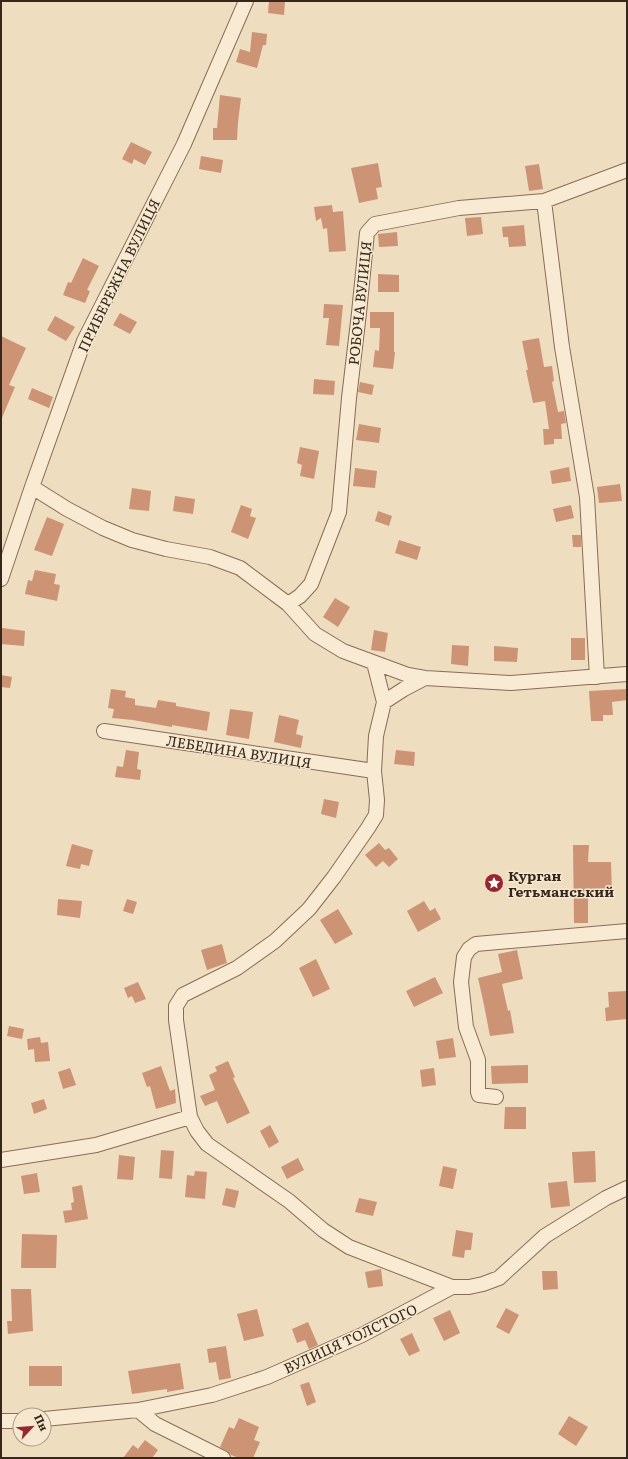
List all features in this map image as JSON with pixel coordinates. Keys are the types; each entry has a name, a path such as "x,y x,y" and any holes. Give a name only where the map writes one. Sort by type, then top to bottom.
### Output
{"street":[{"name":"ПРИБЕРЕЖНА ВУЛИЦЯ","path":"1,579 84,340 184,144 246,1"},
{"name":"РОБОЧА ВУЛИЦЯ","path":"288,604 300,596 311,584 339,512 348,398 359,313 367,233 375,224 459,208 544,201 627,170"},
{"path":"544,201 562,347 587,497 597,677"},
{"path":"32,487 73,512 132,540 166,549 210,557 240,568 288,604 315,634 343,651 408,675 426,678 511,683 627,674"},
{"path":"374,663 384,702 376,736 374,771 377,800 376,815 334,877 309,909 275,941 237,968 183,995 176,1006 176,1020 190,1117 197,1131 207,1144 289,1201 323,1230 349,1247 452,1288"},
{"path":"384,702 404,689 426,678"},
{"name":"ЛЕБЕДИНА ВУЛИЦЯ","path":"104,731 374,771"},
{"path":"496,1097 479,1095 478,1060 466,1027 461,982 464,957 469,949 476,944 627,931"},
{"path":"1,1160 96,1145 190,1117"},
{"name":"ВУЛИЦЯ ТОЛСТОГО","path":"52,1418 138,1410 212,1395 267,1377 362,1335 452,1288 476,1286 499,1278 545,1236 606,1198 627,1188"},
{"path":"138,1410 155,1424 223,1458"},
{"path":"1,1421 12,1421"}],"building":[{"path":"269,1 285,1 284,15 268,13"},
{"path":"252,32 267,34 266,45 263,45 257,68 236,62 240,49 250,52"},
{"path":"220,95 241,98 237,140 213,140 213,128 217,128"},
{"path":"131,142 152,152 145,165 134,159 132,164 122,159"},
{"path":"201,156 223,160 221,173 199,169"},
{"path":"378,163 382,187 376,188 378,199 359,203 351,168"},
{"path":"539,164 543,189 529,191 525,166"},
{"path":"332,205 333,212 343,211 346,251 329,252 327,228 323,229 321,218 316,221 314,207"},
{"path":"481,217 483,234 467,236 465,218"},
{"path":"524,225 526,246 509,247 508,237 503,237 502,227"},
{"path":"397,232 398,246 379,247 378,234"},
{"path":"83,258 99,266 87,290 90,291 85,303 63,295 68,282 71,283"},
{"path":"378,274 399,275 399,292 378,292"},
{"path":"324,304 343,305 339,346 326,345 329,318 323,318"},
{"path":"370,312 394,312 395,352 393,369 373,367 375,350 379,351 380,328 370,328"},
{"path":"120,313 137,322 130,334 113,325"},
{"path":"55,316 75,327 66,341 47,330"},
{"path":"1,336 26,348 9,385 15,387 1,420"},
{"path":"539,338 544,367 552,366 554,381 552,382 558,412 564,411 566,423 561,424 562,439 554,439 554,444 544,445 543,429 549,429 545,401 533,403 522,341"},
{"path":"314,379 335,381 334,395 313,394"},
{"path":"360,382 374,385 372,395 358,392"},
{"path":"32,388 53,397 49,408 28,399"},
{"path":"359,424 381,428 379,443 356,440"},
{"path":"300,447 319,451 314,479 300,476 302,465 297,463"},
{"path":"569,467 571,481 552,484 550,471"},
{"path":"355,468 377,471 375,488 353,486"},
{"path":"620,484 622,501 599,503 597,487"},
{"path":"132,488 151,491 149,511 129,509"},
{"path":"175,496 195,499 193,514 173,511"},
{"path":"241,505 252,509 250,516 256,518 248,539 231,532"},
{"path":"571,505 574,518 556,522 553,509"},
{"path":"378,511 392,516 389,526 375,521"},
{"path":"47,517 64,524 52,556 34,550"},
{"path":"572,535 581,535 581,547 573,547"},
{"path":"399,540 421,547 417,560 395,553"},
{"path":"35,570 56,574 54,584 60,585 57,601 25,594 28,580 32,581"},
{"path":"335,598 350,607 338,627 323,617"},
{"path":"2,628 25,631 24,646 1,644"},
{"path":"374,630 388,633 385,652 371,650"},
{"path":"571,638 585,638 585,660 571,660"},
{"path":"452,645 469,646 468,666 451,664"},
{"path":"494,646 518,648 517,662 494,661"},
{"path":"1,675 12,677 10,688 1,687"},
{"path":"111,689 126,691 125,697 135,699 135,705 156,708 158,700 176,703 176,706 210,712 207,731 112,718 114,709 108,708"},
{"path":"627,689 627,700 612,702 613,715 603,715 603,721 591,721 589,691"},
{"path":"230,709 253,712 249,739 226,735"},
{"path":"279,715 299,720 296,734 303,736 301,748 274,742"},
{"path":"126,750 139,752 137,769 141,770 140,780 115,777 117,766 123,767"},
{"path":"396,750 415,752 414,766 394,764"},
{"path":"324,799 339,802 336,818 321,814"},
{"path":"379,843 385,850 389,848 398,859 389,867 383,861 376,867 365,855"},
{"path":"72,844 93,850 89,866 81,864 80,869 66,866"},
{"path":"573,845 589,845 588,862 611,862 612,893 588,892 588,923 574,923"},
{"path":"58,899 82,901 80,918 57,915"},
{"path":"127,899 137,902 133,914 123,911"},
{"path":"424,901 430,911 435,908 441,919 418,932 407,911"},
{"path":"338,909 353,934 335,944 320,920"},
{"path":"222,944 227,963 207,970 201,950"},
{"path":"517,950 523,979 502,984 508,1011 510,1010 514,1033 490,1036 478,978 502,972 498,954"},
{"path":"316,959 330,989 313,997 299,968"},
{"path":"435,977 443,993 414,1007 406,991"},
{"path":"138,982 146,999 135,1003 132,996 128,998 124,988"},
{"path":"627,991 627,1019 606,1021 605,1008 609,1007 608,992"},
{"path":"9,1026 24,1029 22,1039 7,1036"},
{"path":"40,1037 41,1043 48,1042 50,1061 35,1062 34,1049 28,1050 27,1039"},
{"path":"453,1038 456,1057 439,1059 436,1041"},
{"path":"228,1061 235,1077 233,1078 250,1113 227,1124 217,1101 205,1106 200,1096 215,1090 209,1075 217,1071 215,1067"},
{"path":"528,1065 528,1083 492,1084 491,1066"},
{"path":"161,1066 170,1091 175,1089 176,1103 156,1109 150,1086 147,1087 142,1073"},
{"path":"70,1068 76,1085 63,1089 58,1072"},
{"path":"434,1068 436,1085 422,1087 420,1070"},
{"path":"44,1099 47,1109 34,1114 31,1103"},
{"path":"505,1107 526,1107 526,1129 504,1129"},
{"path":"270,1125 279,1142 269,1148 260,1131"},
{"path":"161,1150 174,1151 172,1179 159,1178"},
{"path":"595,1151 596,1182 574,1183 572,1152"},
{"path":"119,1155 135,1157 133,1180 117,1179"},
{"path":"298,1158 304,1170 287,1179 281,1167"},
{"path":"443,1166 457,1169 453,1189 439,1186"},
{"path":"195,1171 207,1172 205,1199 185,1197 187,1175 194,1176"},
{"path":"37,1173 40,1192 24,1194 21,1176"},
{"path":"567,1181 570,1206 551,1208 548,1183"},
{"path":"82,1185 88,1219 65,1223 63,1211 72,1210 71,1203 74,1202 72,1187"},
{"path":"226,1188 239,1191 235,1208 222,1205"},
{"path":"359,1198 377,1202 373,1216 355,1212"},
{"path":"456,1230 473,1233 471,1250 465,1250 464,1258 452,1256"},
{"path":"22,1234 57,1235 56,1268 21,1268"},
{"path":"381,1269 383,1286 368,1288 365,1272"},
{"path":"542,1271 557,1271 558,1289 543,1290"},
{"path":"11,1289 31,1289 33,1331 8,1334 7,1321 12,1321"},
{"path":"506,1308 519,1315 509,1334 496,1327"},
{"path":"257,1309 264,1336 244,1341 237,1314"},
{"path":"450,1310 460,1333 444,1341 433,1318"},
{"path":"308,1322 318,1345 309,1349 305,1340 297,1343 292,1329"},
{"path":"412,1333 420,1351 409,1356 400,1339"},
{"path":"226,1346 231,1378 219,1380 216,1362 209,1363 207,1349"},
{"path":"180,1363 184,1389 167,1392 167,1389 132,1394 128,1371"},
{"path":"29,1366 62,1366 62,1386 29,1386"},
{"path":"309,1382 316,1402 307,1406 300,1385"},
{"path":"569,1416 588,1427 576,1446 558,1434"},
{"path":"239,1418 259,1427 254,1440 260,1442 253,1458 239,1458 231,1455 220,1447 229,1427 234,1429"},
{"path":"145,1440 158,1450 152,1458 123,1458 133,1445 138,1449"}],"place":[{"name":"Курган Гетьманський","path":"494,883"}]}
